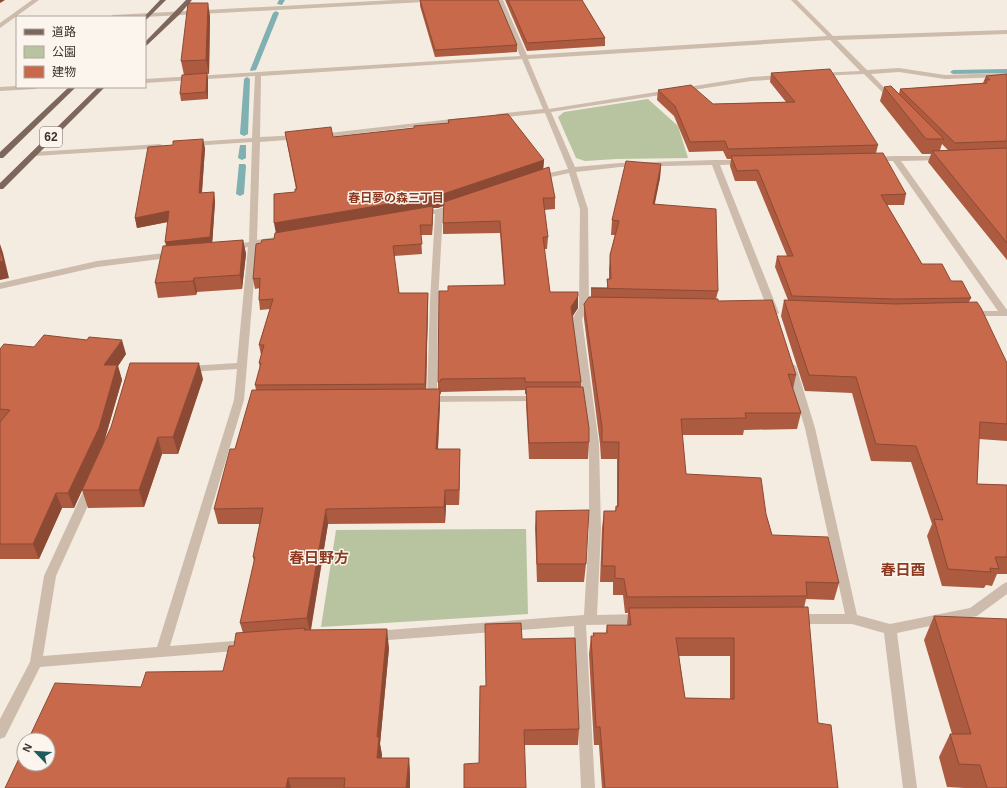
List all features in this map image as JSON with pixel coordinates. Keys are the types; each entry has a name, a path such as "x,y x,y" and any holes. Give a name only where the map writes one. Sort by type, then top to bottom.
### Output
{"main road":[{"path":"147,17 163,0"},
{"path":"146,44 178,13 189,0"},
{"name":"62","path":"0,156 72,88"},
{"name":"62","path":"0,187 101,88"}],"street":[{"path":"2,24 36,0"},
{"path":"147,17 178,13 425,0"},
{"path":"500,0 572,170 584,209 588,308 577,319 584,399 594,444 595,530 585,620 588,788"},
{"path":"794,0 898,106"},
{"path":"2,24 16,22"},
{"path":"146,80 524,58 831,38 1007,32"},
{"path":"816,75 899,70 945,77 1007,75"},
{"path":"162,651 243,400 242,366 253,242 258,73"},
{"path":"492,117 547,111 752,79 793,76"},
{"path":"0,89 18,88"},
{"path":"312,136 469,120"},
{"path":"188,144 304,137"},
{"path":"34,154 165,146"},
{"path":"863,159 949,158 943,152"},
{"path":"895,158 1005,313"},
{"path":"530,180 572,170 620,165 754,161"},
{"path":"715,162 774,311 778,326"},
{"path":"410,216 439,211 462,203"},
{"path":"432,400 434,301 439,211"},
{"path":"226,248 292,236"},
{"path":"0,286 96,264 180,254"},
{"path":"964,314 1005,313"},
{"path":"787,355 810,428 852,619"},
{"path":"175,370 242,366"},
{"path":"417,400 550,399"},
{"path":"0,733 36,662 50,576 94,479"},
{"path":"780,619 852,619 890,629 973,612 1007,587"},
{"path":"359,637 585,620 654,619"},
{"path":"890,629 910,788"},
{"path":"36,662 66,661 162,651 256,644"}],"green space":[{"path":"648,99 678,126 688,158 585,161 576,158 558,117 564,112"},
{"path":"526,529 528,614 321,627 336,530"}],"building":[{"path":"420,0 498,0 517,45 435,50"},
{"path":"508,0 582,0 605,38 527,43"},
{"path":"188,3 208,3 206,60 181,61"},
{"path":"830,69 878,145 728,149 725,141 690,142 675,106 658,90 691,85 713,104 795,102 771,73"},
{"path":"207,73 206,92 180,94 182,75"},
{"path":"1007,74 1007,141 955,143 900,89 987,83 985,80 990,80 986,76"},
{"path":"891,86 944,139 926,139 884,87"},
{"path":"508,114 544,160 437,196 274,223 274,194 295,192 295,189 297,189 285,132 331,127 333,137 414,128 414,126 449,123 448,120"},
{"path":"203,139 199,193 214,192 210,237 165,242 169,211 135,218 148,147 173,145 173,141"},
{"path":"1007,148 1007,243 932,151"},
{"path":"883,153 906,194 881,195 922,264 942,264 951,281 962,281 971,298 895,299 792,296 777,256 793,256 758,170 737,171 731,156"},
{"path":"626,161 661,164 653,204 716,209 718,291 591,288 608,288 607,279 611,279 610,255 619,221 612,220"},
{"path":"549,167 555,198 543,198 548,237 543,237 550,292 578,292 578,296 571,307 581,382 525,382 525,378 441,379 440,382 438,382 439,291 448,291 448,286 505,285 500,221 443,223 444,202"},
{"path":"433,206 432,225 420,225 422,244 393,246 399,293 428,293 425,384 255,385 264,345 259,345 273,299 259,300 260,278 253,279 256,244 261,243 262,240 274,239 275,233"},
{"path":"243,240 240,275 194,278 193,281 155,283 163,246"},
{"path":"0,248 3,261 0,262"},
{"path":"589,297 718,299 718,301 772,300 796,375 788,374 801,413 745,413 746,418 681,419 686,474 761,478 766,514 772,535 828,537 839,583 806,582 807,596 627,597 624,579 615,578 615,566 602,566 604,511 616,511 616,506 618,507 619,442 602,442 602,427 584,304"},
{"path":"784,300 896,304 977,302 1007,363 1007,424 980,422 977,484 1007,485 1007,557 995,557 999,569 990,568 991,572 948,569 934,519 943,520 916,446 876,444 856,377 809,375"},
{"path":"44,335 87,340 89,337 122,340 104,365 117,365 99,428 68,493 56,493 33,544 0,544 0,422 10,410 0,409 0,349 4,344 34,347"},
{"path":"130,363 199,363 173,437 158,437 139,490 82,490 111,427"},
{"path":"526,387 583,387 589,428 589,442 529,443"},
{"path":"440,389 436,449 460,449 459,490 445,490 444,507 326,509 307,618 240,623 255,557 253,557 263,508 214,509 230,449 235,449 252,390"},
{"path":"589,510 586,564 537,564 536,511"},
{"path":"808,607 818,723 831,725 838,788 605,788 600,727 596,727 591,636 594,636 593,633 607,633 607,625 631,625 629,608","holes":["676,638 734,638 734,699 685,698"]},
{"path":"934,616 1007,619 1007,788 987,788 980,765 959,764 950,734 971,734"},
{"path":"521,623 522,639 575,638 579,729 524,730 526,788 464,788 464,764 479,763 480,686 486,686 485,624"},
{"path":"305,628 304,630 387,629 377,737 379,737 377,758 409,758 406,788 344,788 345,778 288,778 286,788 5,788 16,765 16,772 56,772 56,732 32,732 55,683 141,687 146,672 223,671 229,646 234,646 236,633"}],"waterway":[{"path":"280,4 282,0"},
{"path":"253,70 276,13"},
{"path":"953,72 1007,71"},
{"path":"244,134 247,79"},
{"path":"242,158 243,147"},
{"path":"240,194 242,166"}],"district":[{"name":"春日夢の森三丁目","path":"396,198"},
{"name":"春日野方","path":"319,558"},
{"name":"春日酉","path":"903,570"}]}
